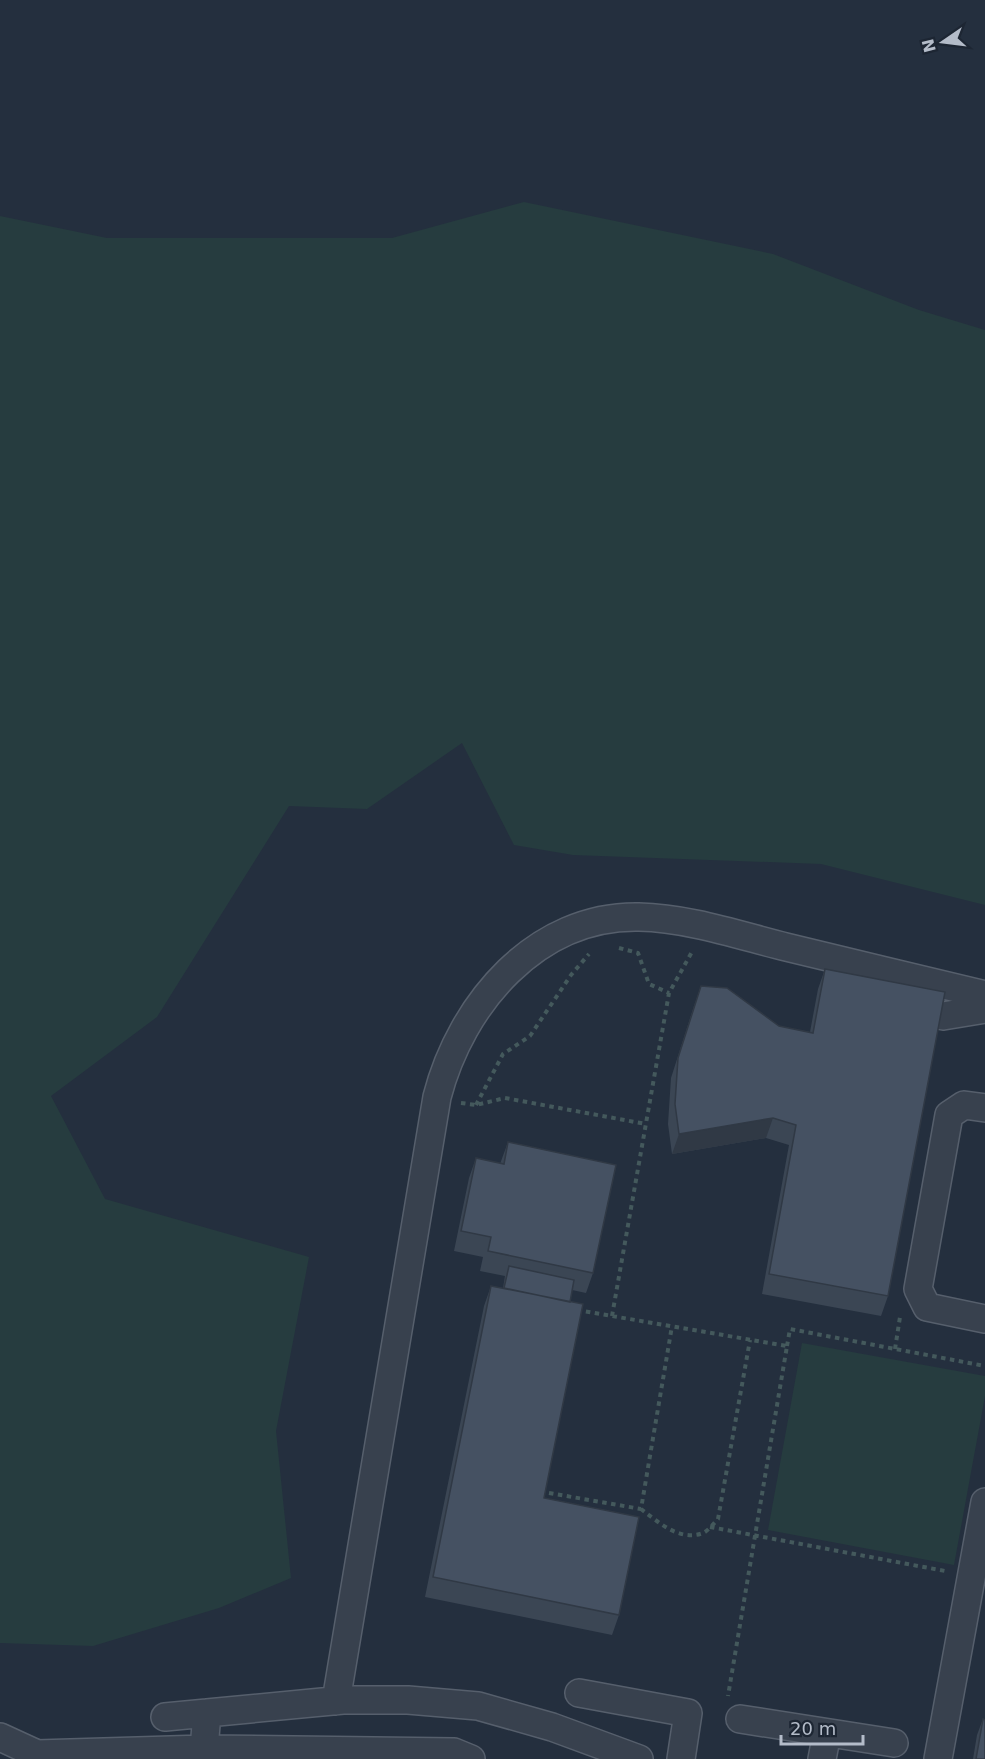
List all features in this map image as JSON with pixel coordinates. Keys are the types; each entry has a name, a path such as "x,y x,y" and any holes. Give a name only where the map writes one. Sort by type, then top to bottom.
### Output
{"street":[{"path":"336,1701 437,1100 446,1067 469,1021 501,978 546,940 587,923 618,918 654,918 705,927 985,995"},
{"path":"943,1016 985,1009"},
{"path":"985,1108 964,1105 949,1115 918,1289 927,1307 985,1319"},
{"path":"938,1759 985,1502"},
{"path":"579,1693 688,1713 681,1759"},
{"path":"165,1717 336,1701 408,1700 478,1706 552,1727 639,1759"},
{"path":"733,1712 827,1733 894,1743"},
{"path":"204,1749 207,1713"},
{"path":"822,1759 827,1733"},
{"path":"0,1737 37,1754 204,1749 454,1752 471,1759"}],"path":[{"path":"612,1316 669,993 705,927"},
{"path":"609,948 638,953 649,984 669,993"},
{"path":"476,1105 503,1054 530,1036 571,975 586,956 594,952"},
{"path":"437,1100 476,1105 505,1098 646,1124"},
{"path":"570,1309 787,1346"},
{"path":"641,1509 672,1326"},
{"path":"733,1712 755,1536 790,1329 985,1366"},
{"path":"549,1493 641,1509 661,1525 681,1534 704,1533 718,1519 750,1340"},
{"path":"709,1527 971,1576"}],"green space":[{"path":"524,202 773,254 919,310 985,330 985,905 821,864 573,855 514,845 462,743 367,809 289,806 157,1017 51,1096 105,1199 309,1257 276,1431 291,1578 219,1608 93,1646 0,1643 0,216 107,238 392,238"},
{"path":"802,1343 985,1376 985,1396 954,1565 768,1530"}],"building":[{"path":"825,969 945,992 888,1296 769,1274 796,1125 773,1118 679,1134 675,1104 678,1058 701,986 727,988 779,1026 813,1033"},
{"path":"508,1142 616,1165 593,1273 488,1251 491,1237 461,1231 476,1158 504,1164"},
{"path":"509,1266 574,1280 570,1302 504,1288"},
{"path":"491,1286 583,1304 544,1498 639,1517 619,1615 433,1577"},
{"path":"983,1719 985,1720 985,1759 976,1759"}]}
